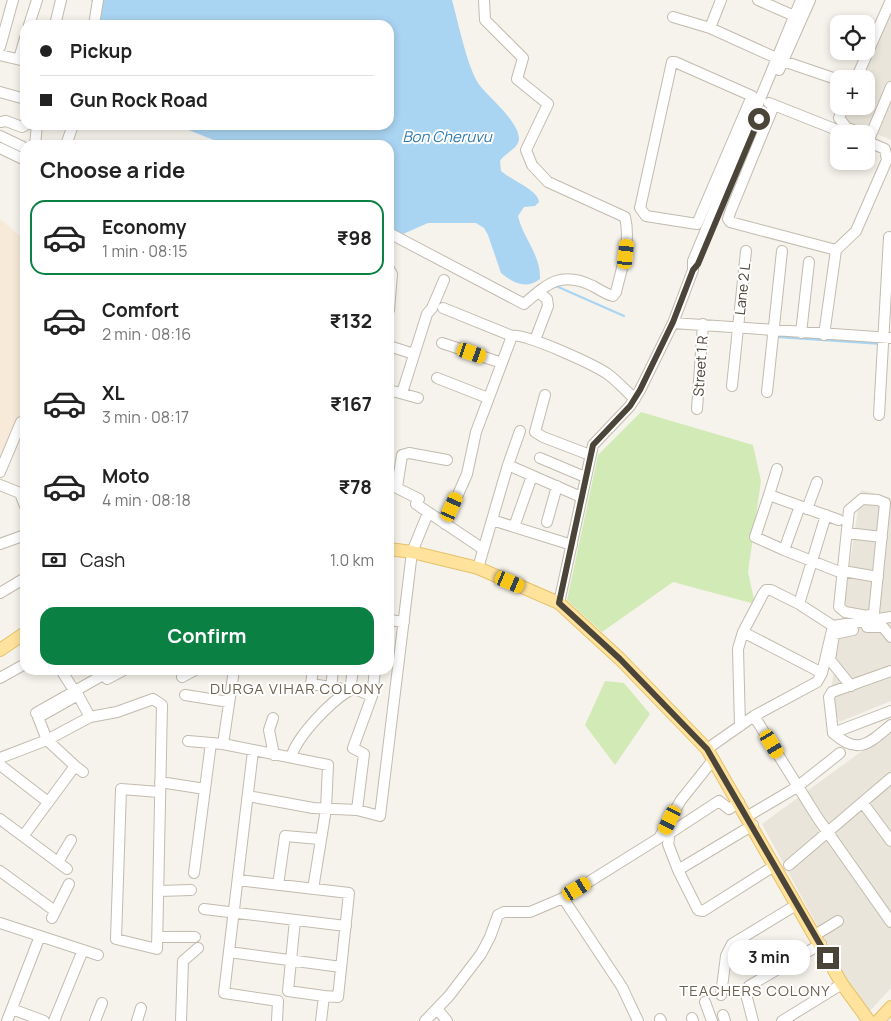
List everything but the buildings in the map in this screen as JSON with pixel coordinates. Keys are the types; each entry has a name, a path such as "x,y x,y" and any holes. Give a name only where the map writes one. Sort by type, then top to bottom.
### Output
{"main road":[{"path":"394,550 412,552 478,568 559,603 620,659 710,754 842,984 869,1021"},
{"path":"0,650 20,636"},
{"path":"878,1021 891,1007"}],"street":[{"path":"0,47 13,0"},
{"path":"31,20 37,0"},
{"path":"56,20 61,0"},
{"path":"95,20 98,0"},
{"path":"394,236 524,304 550,282 561,279 591,285 613,296 626,254 628,234 625,217 548,182 532,166 526,150 548,104 517,79 524,58 484,20 484,0"},
{"path":"710,28 721,0"},
{"path":"758,0 798,18"},
{"path":"798,18 801,0"},
{"path":"559,603 590,455 598,437 635,399 673,322 693,270 693,261 716,221 723,188 798,18 810,0"},
{"path":"860,70 891,0"},
{"path":"673,16 710,28 780,60 830,77"},
{"path":"0,56 20,60"},
{"path":"729,215 770,103 780,60"},
{"path":"704,241 723,188 752,96 676,62 672,62 669,68 640,208 646,216 697,224 723,188 770,103"},
{"path":"872,125 891,87"},
{"path":"0,92 20,98"},
{"path":"770,103 830,127"},
{"path":"0,122 6,121 20,126"},
{"path":"0,136 20,146"},
{"path":"875,140 891,145"},
{"path":"824,335 836,250 856,231 887,160 885,149 875,143"},
{"path":"0,148 20,158"},
{"path":"723,188 730,222 761,232 836,250"},
{"path":"716,221 729,215"},
{"path":"879,415 887,338 889,237"},
{"path":"767,392 782,250"},
{"name":"Lane 2 L","path":"732,386 746,251"},
{"path":"800,333 809,262"},
{"path":"402,393 427,314 432,308 444,280"},
{"path":"535,340 548,306 547,299 538,292"},
{"path":"443,308 512,336 521,335 535,340 599,369 635,399"},
{"path":"673,322 824,335 887,338"},
{"name":"Street 1 R","path":"697,409 703,324"},
{"path":"445,524 468,474 476,432 512,336"},
{"path":"442,343 502,363"},
{"path":"394,348 414,354"},
{"path":"436,378 488,398"},
{"path":"394,391 418,398"},
{"path":"545,395 535,432 543,437 590,455"},
{"path":"0,472 20,424"},
{"path":"478,568 508,465 520,431"},
{"path":"394,483 402,455 409,453 447,460"},
{"path":"540,458 585,477"},
{"path":"508,465 581,497"},
{"path":"777,469 755,537 840,571 878,577"},
{"path":"514,527 532,476"},
{"path":"784,550 803,507 817,482"},
{"path":"0,485 20,493"},
{"path":"394,486 419,499 416,504 484,549"},
{"path":"547,522 557,486"},
{"path":"769,494 839,520"},
{"path":"873,617 888,510 882,501 862,499 849,510 840,571 840,609 873,617 891,617"},
{"path":"248,796 326,809 357,810 380,816 412,552 428,513"},
{"path":"799,604 826,515"},
{"path":"492,520 572,545"},
{"path":"846,533 885,542"},
{"path":"0,544 20,537"},
{"path":"0,593 20,581"},
{"path":"740,726 737,664 743,632 766,590 799,604 833,626 873,617"},
{"path":"394,621 404,622"},
{"path":"425,1021 438,1010 481,954 498,915 504,912 530,912 563,898 659,838 680,800 710,754 740,726 754,716 817,682 822,673 833,626"},
{"path":"851,686 830,660 834,634 874,626 883,627 891,637"},
{"path":"743,632 822,673"},
{"path":"0,678 20,667"},
{"path":"891,671 830,694 830,723 833,733 844,742 859,746 868,743 891,725"},
{"path":"64,675 90,717"},
{"path":"24,835 48,802 79,769 47,740 38,718 104,675"},
{"path":"76,693 114,675"},
{"path":"223,744 233,675"},
{"path":"312,675 311,684 331,688 350,688 372,696"},
{"path":"331,688 332,675"},
{"path":"291,757 294,746 336,698 350,688 352,675"},
{"path":"357,810 364,754 352,748 372,696 374,675"},
{"path":"185,695 229,702"},
{"path":"0,758 47,740 90,717 116,712 153,699 162,705 159,787 157,949 116,938 121,789 159,787 205,789"},
{"path":"833,733 891,711"},
{"path":"754,716 797,786 891,922"},
{"path":"273,718 268,730 274,755"},
{"path":"188,741 223,744 328,765 326,809 313,889"},
{"path":"194,873 211,743"},
{"path":"253,751 224,993 278,1001 277,1021"},
{"path":"678,870 750,821 840,753"},
{"path":"0,766 48,802"},
{"path":"789,865 891,778"},
{"path":"739,802 729,809 719,802 670,833 668,844 678,870 700,912 774,866"},
{"path":"863,803 891,841"},
{"path":"0,819 24,835 67,869"},
{"path":"278,885 285,836 320,839"},
{"path":"58,862 71,840"},
{"path":"0,871 53,914 69,884"},
{"path":"238,880 349,893 338,997 288,991 295,920"},
{"path":"159,891 191,890"},
{"path":"563,898 622,987 638,1021"},
{"path":"721,995 726,956 732,944 796,905"},
{"path":"204,909 234,911 346,926"},
{"path":"753,1021 746,994 749,986 818,940 838,921"},
{"path":"1,925 98,954"},
{"path":"7,1021 40,936"},
{"path":"158,937 195,937"},
{"path":"181,1021 183,961 198,948"},
{"path":"54,1021 84,950"},
{"path":"229,952 341,967"},
{"path":"782,1021 842,984"},
{"path":"322,1021 324,996"},
{"path":"705,1002 712,1021"},
{"path":"95,1021 102,1003"},
{"path":"137,1021 141,1008"},
{"path":"12,1009 44,1021"},
{"path":"438,1010 447,1021"}],"shaded area":[{"path":"891,10 891,140 875,133 875,125 856,125 842,119 844,115 875,115 875,70 864,70 869,60 875,60 875,46"},
{"path":"0,219 20,236 20,418 17,417 0,456"},
{"path":"861,490 891,498 891,671 831,691"},
{"path":"891,674 891,701 839,722 830,695"},
{"path":"891,730 891,988 866,1015 762,824"}],"green space":[{"path":"641,412 753,445 761,481 748,572 755,604 673,582 602,632 567,600 598,455"},
{"path":"605,681 624,683 650,714 615,765 585,725"}],"water":[{"name":"Bon Cheruvu","path":"91,0 452,0 460,33 476,80 510,118 518,132 519,139 516,146 500,161 501,171 534,193 539,202 535,206 524,207 518,216 538,262 540,279 525,285 510,280 501,273 488,235 484,228 476,223 428,223 403,234 394,233 394,140 214,140 188,130 394,130 394,20 99,20 97,7"},
{"path":"776,335 881,342 881,345 776,338"}],"waterway":[{"path":"556,286 624,316"}],"district":[{"name":"DURGA VIHAR COLONY","path":"297,688"},
{"name":"TEACHERS COLONY","path":"755,990"}],"route":[{"path":"759,119 698,264 693,270 673,322 640,390 630,406 598,437 593,445 559,603 620,659 707,749 753,825 774,866 828,958"}]}
